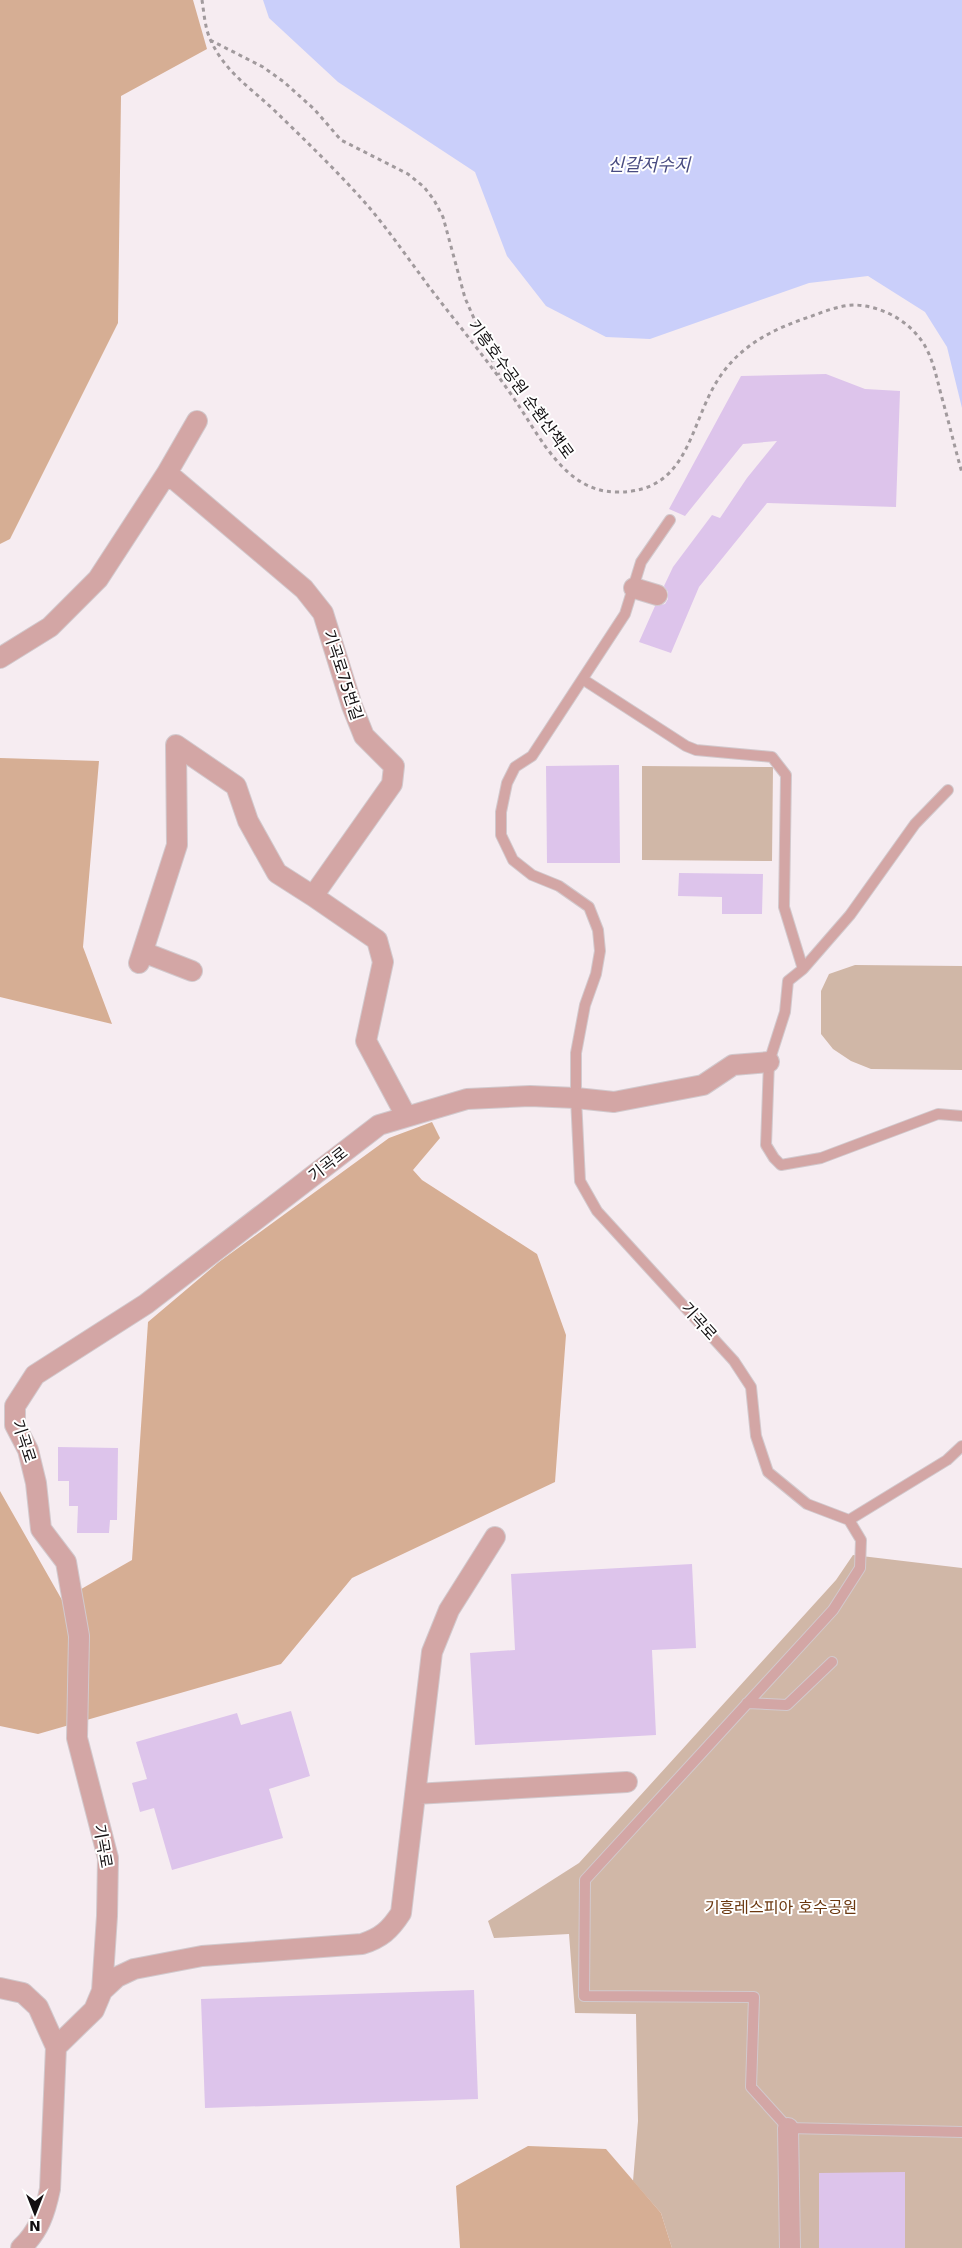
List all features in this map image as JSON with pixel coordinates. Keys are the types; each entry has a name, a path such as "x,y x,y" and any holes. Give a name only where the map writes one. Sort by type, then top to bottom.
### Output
{"street":[{"path":"0,658 50,627 98,579 167,473 197,421"},
{"name":"기곡로75번길","path":"167,473 304,589 323,612 352,706 364,736 394,766 392,784 313,896"},
{"path":"634,588 657,594"},
{"path":"192,971 141,957 177,845 176,745 236,786 248,821 277,873 377,940 383,962 366,1041 406,1116"},
{"name":"기곡로","path":"56,2047 94,2010 102,1991 107,1916 108,1858 77,1738 79,1636 66,1562 41,1529 36,1483 28,1450 16,1425 15,1406 35,1375 146,1304 380,1125 467,1100 530,1096 614,1102 703,1085 733,1065 769,1062"},
{"path":"102,1991 117,1977 134,1968 202,1956 358,1944 377,1939 390,1930 400,1913 432,1652 437,1634 448,1610 495,1537"},
{"path":"415,1794 627,1782"},
{"path":"0,1988 23,1993 38,2006 56,2047 50,2189 46,2208 33,2236 21,2248"},
{"path":"788,2128 790,2248"}],"lane":[{"path":"576,1098 576,1053 585,1005 598,959 598,930 589,907 560,886 532,875 513,860 501,836 501,812 507,783 515,767 532,756 584,680 625,614 641,562 670,520"},
{"path":"584,680 686,746 696,750 772,756 786,775 784,907 803,969"},
{"path":"948,790 915,824 850,915 803,969 788,982 785,1012 769,1062 766,1145 781,1165 821,1158 938,1114 962,1116"},
{"name":"기곡로","path":"576,1098 580,1181 597,1211 734,1361 752,1387 756,1436 768,1472 807,1504 849,1520"},
{"path":"962,1446 947,1460 849,1520 862,1540 860,1568 833,1610 585,1880 584,1996 754,1997 751,2087 788,2128 962,2132"},
{"path":"748,1703 787,1705 832,1662"}],"path":[{"name":"기흥호수공원 순환산책로","path":"202,0 210,40 227,68 272,108 368,206 501,380 556,460 569,474 598,489 615,492 632,491 656,483 671,472 688,448 712,388 725,369 741,353 763,336 788,324 821,312 853,305 876,308 897,317 924,344 934,367 962,473"},
{"path":"210,40 263,67 284,82 314,109 341,140 408,174 424,187 444,217 464,298 501,380"}],"green space":[{"path":"642,766 773,767 772,861 642,860"},
{"path":"855,965 962,966 962,1070 871,1069 851,1061 833,1049 821,1034 821,991 829,974"},
{"name":"기흥레스피아 호수공원","path":"853,1555 962,1568 962,2248 672,2248 661,2213 633,2181 638,2121 636,2014 575,2013 569,1934 494,1938 488,1921 579,1863 836,1580"}],"shaded area":[{"path":"0,0 193,0 207,49 121,96 118,323 10,539 0,544"},
{"path":"0,758 99,761 83,947 112,1024 0,997"},
{"path":"432,1122 440,1138 413,1170 422,1180 537,1254 566,1335 555,1482 352,1578 281,1664 38,1734 0,1726 0,1491 62,1600 132,1560 148,1322 219,1262 389,1138"},
{"path":"528,2146 606,2149 661,2213 672,2248 460,2248 456,2186"}],"water":[{"name":"신갈저수지","path":"263,0 962,0 962,408 947,347 925,312 868,276 809,283 650,339 606,337 546,306 507,256 475,172 338,82 269,18"}],"building":[{"path":"826,374 865,389 900,391 896,507 767,503 699,587 671,653 639,642 655,606 665,604 668,599 668,592 664,586 673,567 712,515 720,518 747,478 777,441 743,444 685,516 669,509 741,376"},
{"path":"619,765 620,863 547,863 546,766"},
{"path":"679,873 763,874 762,914 722,914 722,897 678,896"},
{"path":"58,1447 118,1448 117,1520 110,1520 109,1533 77,1533 78,1506 69,1506 69,1481 58,1481"},
{"path":"692,1564 696,1648 652,1650 656,1735 475,1745 470,1653 515,1650 511,1574"},
{"path":"291,1711 310,1776 269,1789 283,1838 172,1870 154,1808 140,1812 132,1783 147,1779 136,1742 237,1713 241,1725"},
{"path":"474,1990 478,2099 205,2108 201,1999"},
{"path":"905,2172 905,2248 819,2248 819,2173"}]}
